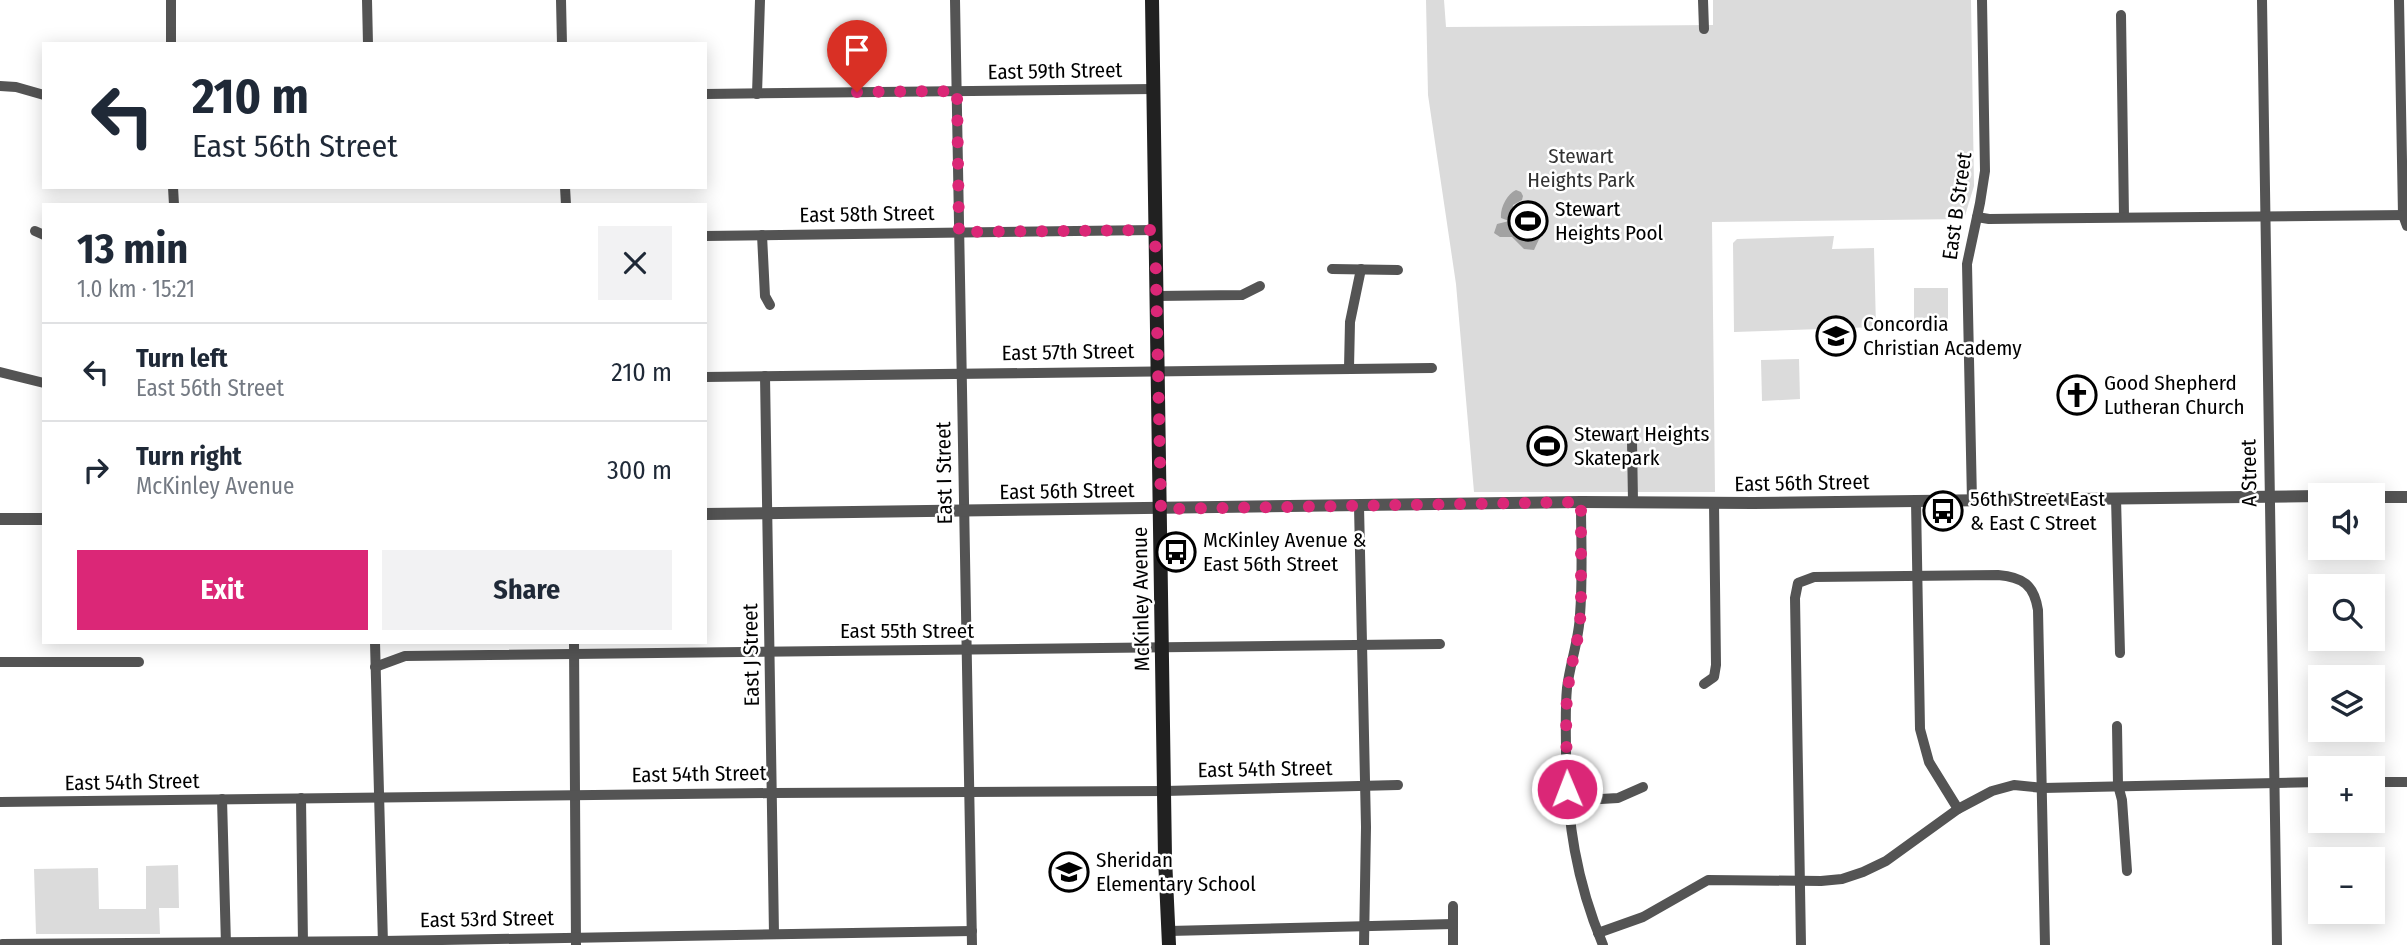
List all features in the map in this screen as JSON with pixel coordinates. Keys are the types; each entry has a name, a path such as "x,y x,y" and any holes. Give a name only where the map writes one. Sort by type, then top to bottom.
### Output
{"main road":[{"name":"McKinley Avenue","path":"1152,0 1164,791 1169,938"}],"street":[{"path":"171,0 171,42"},
{"path":"367,0 368,42"},
{"path":"561,0 562,42"},
{"path":"758,94 760,0"},
{"name":"East I Street","path":"955,0 972,945"},
{"path":"1703,0 1704,29"},
{"name":"East B Street","path":"1972,501 1966,264 1985,171 1982,0"},
{"name":"A Street","path":"2262,0 2277,945"},
{"path":"2399,0 2407,226"},
{"path":"2121,15 2124,217"},
{"path":"0,86 26,89 42,94"},
{"name":"East 59th Street","path":"707,94 1154,89"},
{"path":"1977,217 2405,215"},
{"name":"East 58th Street","path":"707,236 1155,230"},
{"path":"762,235 765,296 770,305"},
{"path":"1332,269 1398,270"},
{"path":"1349,368 1350,322 1362,269"},
{"path":"1156,296 1242,295 1260,286"},
{"name":"East 57th Street","path":"707,377 1432,368"},
{"path":"0,372 42,382"},
{"name":"East J Street","path":"765,376 774,934"},
{"path":"1632,441 1633,502"},
{"name":"East 56th Street","path":"707,514 1581,502 1972,501 2308,496"},
{"path":"2385,497 2407,497"},
{"path":"2116,498 2120,653"},
{"path":"1916,501 1921,741 1929,762 1958,809"},
{"path":"1581,502 1581,613 1566,710 1567,801 1578,869 1603,945"},
{"path":"1704,684 1714,677 1717,659 1714,503"},
{"path":"1359,506 1363,786 1366,827 1364,945"},
{"path":"0,519 42,519"},
{"path":"1801,945 1795,598 1797,586 1803,580 1814,578 2004,575 2029,584 2035,595 2038,617 2045,945"},
{"path":"374,644 383,943"},
{"path":"574,644 576,941"},
{"name":"East 55th Street","path":"375,667 405,656 1440,644"},
{"path":"0,662 139,662"},
{"path":"2117,726 2118,785 2122,803 2127,872"},
{"path":"1598,933 1643,916 1703,881 1842,878 1875,867 1958,809 2001,787 2308,782"},
{"path":"2385,782 2407,782"},
{"name":"East 54th Street","path":"0,802 1164,791 1398,785"},
{"path":"1567,801 1618,798 1643,787"},
{"path":"301,798 303,943"},
{"path":"222,799 226,943"},
{"path":"1453,905 1453,945"},
{"path":"1169,938 1365,926 1453,925"},
{"name":"East 53rd Street","path":"1,942 140,944 576,941 972,931"}],"green space":[{"name":"Stewart Heights Park","path":"1426,0 1444,0 1446,27 1713,25 1713,0 1971,0 1974,186 1964,219 1712,222 1715,492 1474,492 1456,284 1428,95"},
{"path":"1834,236 1832,249 1874,248 1876,327 1734,332 1733,243 1737,239"},
{"path":"1914,288 1948,288 1948,320 1914,320"},
{"path":"1799,359 1800,399 1762,401 1761,360"},
{"path":"178,865 179,908 159,908 160,934 36,934 34,869 98,868 99,909 146,909 146,866"}],"shaded area":[{"name":"Stewart Heights Pool","path":"1516,190 1523,196 1522,200 1513,205 1512,218 1519,205 1548,220 1534,250 1524,249 1512,237 1500,237 1494,233 1497,224 1509,221 1501,218 1502,210 1507,198"}],"place":[{"name":"Stewart Heights Pool","path":"1528,221"},
{"name":"Concordia Christian Academy","path":"1836,336"},
{"name":"Good Shepherd Lutheran Church","path":"2077,395"},
{"name":"Stewart Heights Skatepark","path":"1547,446"},
{"name":"56th Street East & East C Street","path":"1943,511"},
{"name":"McKinley Avenue & East 56th Street","path":"1176,552"},
{"name":"Sheridan Elementary School","path":"1069,872"}],"route":[{"path":"857,92 957,91 959,232 1155,230 1161,509 1581,502 1581,613 1567,687 1567,789"}]}
